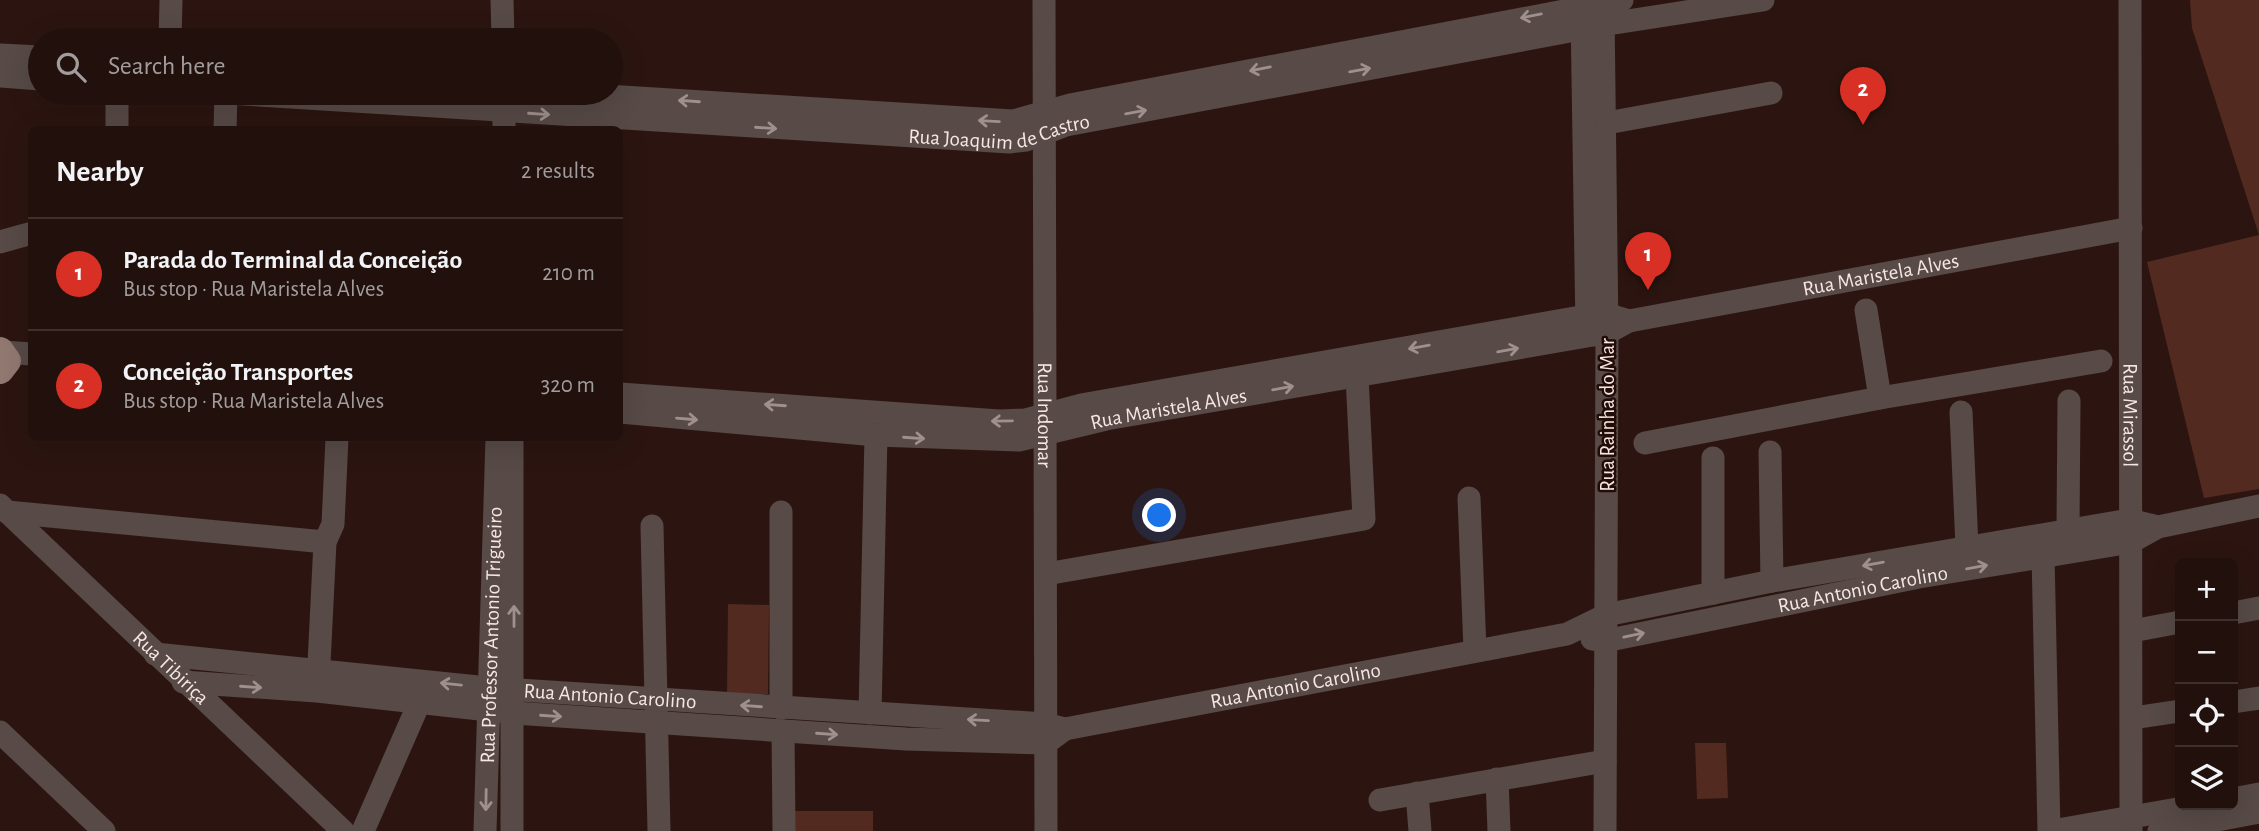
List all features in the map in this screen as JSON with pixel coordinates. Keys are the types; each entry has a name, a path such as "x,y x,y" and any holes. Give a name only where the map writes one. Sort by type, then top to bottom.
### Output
{"street":[{"path":"170,28 171,0"},
{"path":"502,0 503,28"},
{"name":"Rua Indomar","path":"1044,0 1046,574 1052,732 1046,831"},
{"name":"Rua Joaquim de Castro","path":"623,97 996,121 1028,119 1079,122 1597,9 1763,0"},
{"name":"Rua Mirassol","path":"2130,0 2130,531 2133,718 2131,824"},
{"name":"Rua Rainha do Mar","path":"1597,9 1607,123 1597,325"},
{"name":"Rua Rainha do Mar","path":"1597,9 1597,325 1606,615 1605,831"},
{"path":"0,55 28,56"},
{"path":"0,76 28,78"},
{"path":"1607,123 1771,93"},
{"path":"117,105 117,126"},
{"path":"225,126 226,105"},
{"name":"Rua Joaquim de Castro","path":"419,105 989,142 1026,139 1044,122"},
{"name":"Rua Maristela Alves","path":"623,412 876,435 1019,440 1045,424 2131,229"},
{"path":"0,242 28,234"},
{"path":"1866,310 1881,398"},
{"name":"Rua Maristela Alves","path":"623,394 1045,424 1106,419 1357,376 1597,325"},
{"path":"1645,443 1881,398 2101,361"},
{"path":"1046,574 1364,519 1357,376"},
{"path":"2068,530 2069,401"},
{"path":"1961,412 1967,547"},
{"path":"870,713 876,435"},
{"path":"318,680 325,542 333,524 337,441"},
{"name":"Rua Professor Antonio Trigueiro","path":"485,831 497,441"},
{"name":"Rua Professor Antonio Trigueiro","path":"512,441 512,831"},
{"path":"1770,452 1772,581"},
{"path":"1713,458 1713,593"},
{"path":"1469,498 1475,650"},
{"name":"Rua Antonio Carolino","path":"183,682 318,680 488,699 514,713 656,724 783,731 905,727 1052,732 1567,634 1606,615 1772,581 2043,554 2130,531 2259,506"},
{"path":"4,509 325,542"},
{"name":"Rua Tibiriça","path":"4,509 183,682 343,831"},
{"path":"781,512 781,708"},
{"path":"652,526 659,831"},
{"name":"Rua Antonio Carolino","path":"1567,634 1605,641 1917,567 1967,547 2068,530 2130,531"},
{"path":"2043,554 2051,831 2131,824 2182,810"},
{"path":"2238,612 2259,608"},
{"path":"2132,631 2175,623"},
{"name":"Rua Antonio Carolino","path":"155,654 318,680 420,701 488,699 514,690 870,713 905,727"},
{"path":"2238,701 2259,698"},
{"path":"363,831 420,701"},
{"path":"2133,718 2175,712"},
{"path":"783,731 784,831"},
{"path":"0,732 104,831"},
{"path":"1380,800 1605,761"},
{"path":"1497,779 1499,831"},
{"path":"1418,793 1420,831"},
{"path":"2238,798 2259,794"},
{"path":"2160,831 2259,812"}],"shaded area":[{"path":"2190,0 2259,0 2259,235 2192,28"},
{"path":"2259,235 2259,489 2204,498 2147,262"},
{"path":"728,604 769,605 768,694 727,694"},
{"path":"1695,743 1726,743 1728,798 1697,799"},
{"path":"789,811 873,811 873,831 789,831"}],"place":[{"name":"Conceição Transportes","path":"1863,125"},
{"name":"Parada do Terminal da Conceição","path":"1648,290"}]}
